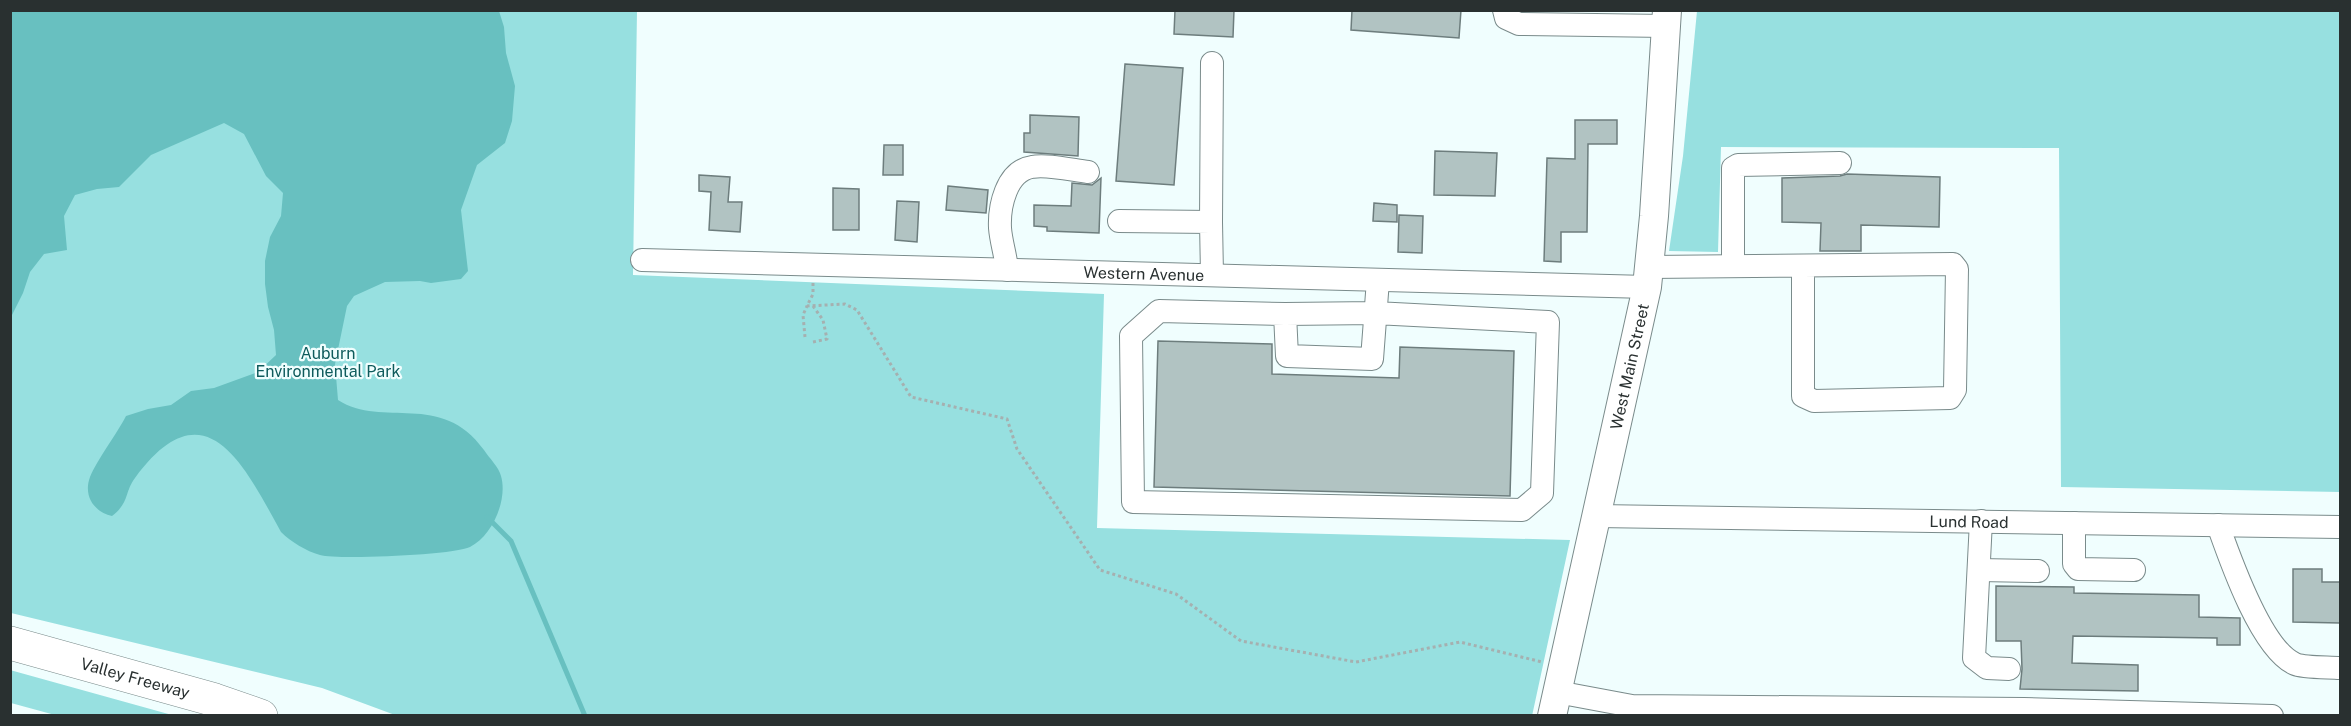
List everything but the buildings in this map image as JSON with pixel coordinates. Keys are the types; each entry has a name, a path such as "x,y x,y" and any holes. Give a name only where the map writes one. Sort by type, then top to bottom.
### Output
{"highway":[{"name":"Valley Freeway","path":"10,643 215,700 261,716"}],"main road":[{"name":"West Main Street","path":"1555,704 1598,516 1648,277 1666,18"}],"street":[{"path":"1504,10 1506,18 1519,24 1618,18 1666,18"},
{"path":"1212,63 1212,275"},
{"path":"1733,266 1733,168 1738,165 1840,163"},
{"path":"1007,270 1000,228 1003,202 1009,184 1020,171 1032,167 1088,172"},
{"path":"1119,221 1211,222"},
{"name":"Western Avenue","path":"642,260 1378,280 1648,277 1733,266 1953,264 1957,269 1956,346 1954,390 1950,398 1814,401 1803,396 1803,266"},
{"path":"1285,314 1287,356 1372,359 1378,280"},
{"path":"1159,310 1285,314 1375,313 1548,322 1542,493 1522,510 1133,502 1131,336 1159,310"},
{"name":"Lund Road","path":"1598,516 2340,527"},
{"path":"1981,521 1974,658 1987,669 2008,669"},
{"path":"2074,523 2074,564 2078,569 2134,570"},
{"path":"2218,525 2255,616 2271,643 2295,664 2340,668"},
{"path":"1979,570 2038,571"},
{"path":"1555,704 2035,709 2272,716"}],"path":[{"path":"805,337 803,315 813,294 813,266"},
{"path":"807,306 845,304 857,310 911,397 1007,419 1017,449 1100,570 1176,594 1241,641 1356,662 1460,642 1546,663"},
{"path":"813,306 823,320 827,339 813,342"}],"green space":[{"name":"Auburn Environmental Park","path":"11,10 637,11 633,275 1104,294 1097,528 1570,540 1532,716 395,715 322,688 11,613"},
{"path":"1697,11 2340,11 2340,492 2061,487 2059,148 1721,147 1718,252 1669,251 1683,156"},
{"path":"10,670 172,715 55,715 11,703"}],"shaded area":[{"path":"11,10 499,11 504,27 506,53 515,86 512,121 505,143 477,165 461,210 468,271 461,279 431,283 385,282 354,296 347,306 335,364 338,400 355,408 374,412 431,415 449,421 467,432 484,450 500,473 503,485 496,516 478,542 460,550 396,556 320,555 299,546 281,532 237,460 220,444 202,436 182,437 160,450 135,478 122,506 112,516 95,507 88,491 90,477 126,416 171,405 191,391 214,388 258,372 276,355 274,330 265,284 265,261 270,237 281,216 283,193 266,176 244,134 224,123 151,155 119,187 97,189 75,195 64,216 67,250 44,254 30,272 11,317"}],"waterway":[{"path":"487,517 511,541 585,716"}]}
